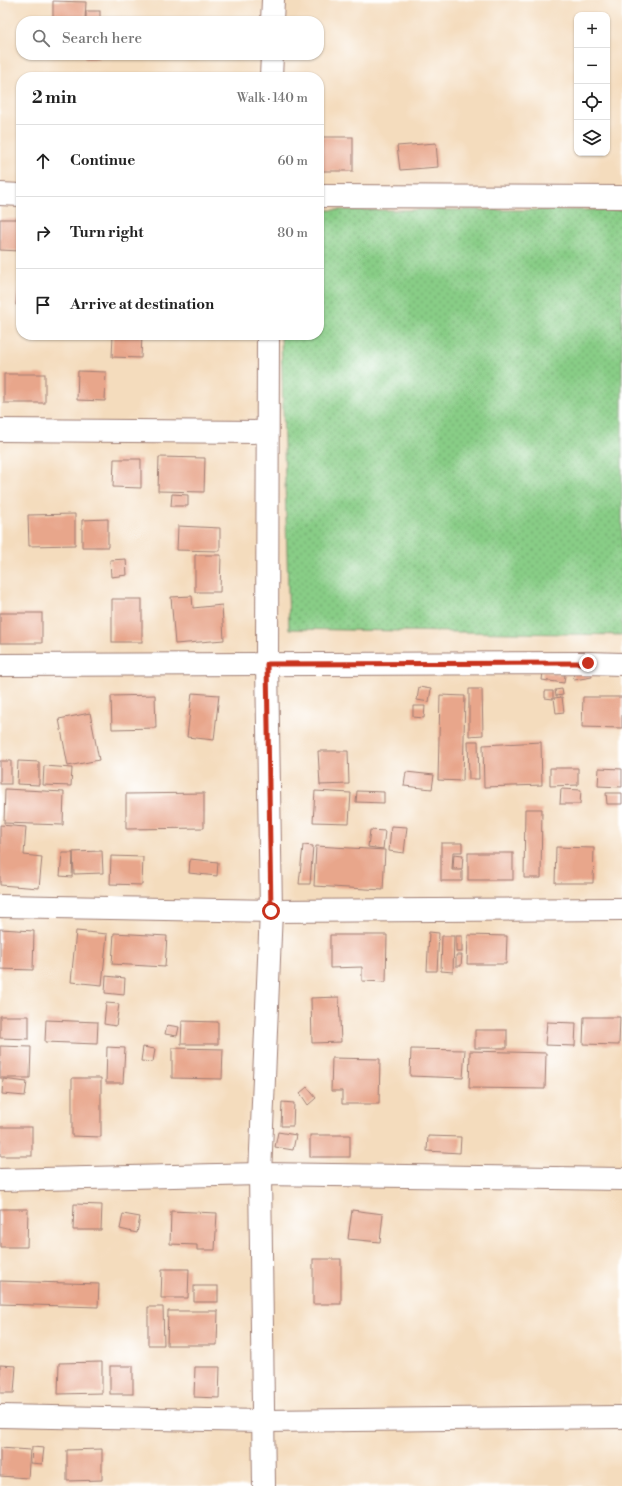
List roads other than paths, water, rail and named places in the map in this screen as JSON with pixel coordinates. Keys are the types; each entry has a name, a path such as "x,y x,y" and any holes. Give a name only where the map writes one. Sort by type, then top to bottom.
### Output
{"street":[{"path":"272,16 273,0"},
{"path":"271,72 272,60"},
{"path":"0,194 16,195"},
{"path":"324,196 622,197"},
{"path":"264,1486 260,1174 271,911 267,664 268,340"},
{"path":"0,430 267,432"},
{"path":"0,666 622,664"},
{"path":"0,906 271,911 622,909"},
{"path":"0,1180 260,1174 622,1179"},
{"path":"0,1416 263,1421 622,1416"}]}
